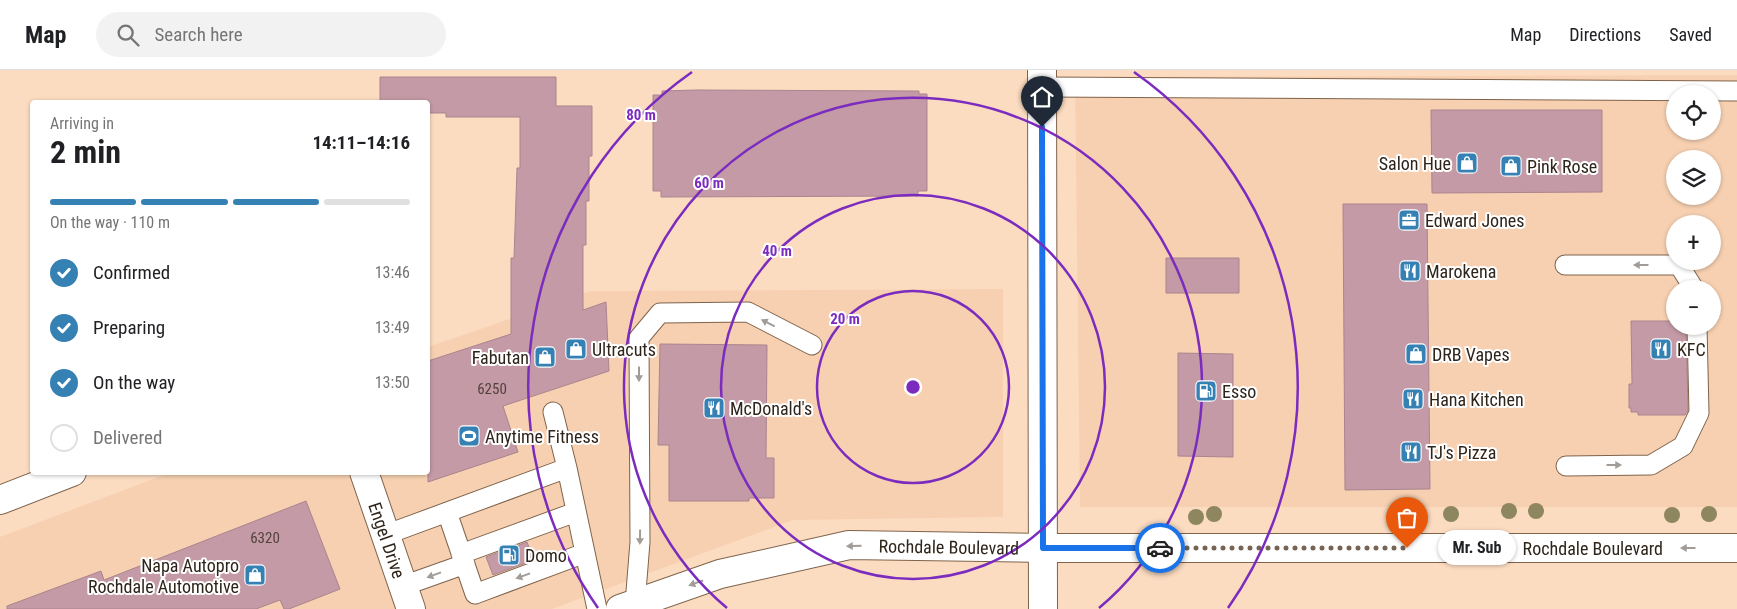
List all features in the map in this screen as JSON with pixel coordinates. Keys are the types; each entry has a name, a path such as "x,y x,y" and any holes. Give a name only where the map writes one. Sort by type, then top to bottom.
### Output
{"main road":[{"path":"1042,79 1043,609"},
{"path":"0,500 64,475"},
{"name":"Engel Drive","path":"365,475 407,598"},
{"name":"Rochdale Boulevard","path":"628,606 720,574 848,546 1043,548 1737,548"}],"lane":[{"path":"1042,79 1737,91"},
{"path":"1565,264 1679,265 1688,280"},
{"path":"628,606 640,542 639,338 660,313 748,312 812,345"},
{"path":"1566,466 1651,465 1683,446 1698,413 1697,335"},
{"path":"553,412 597,609"},
{"path":"385,535 567,468"},
{"path":"447,512 476,594 585,553"},
{"path":"407,598 463,559 576,512"}],"shaded area":[{"path":"1737,75 1737,507 1080,507 1075,77"},
{"path":"1003,289 1003,517 793,520 552,609 0,609 0,537 164,475 430,475 430,346 590,291"}],"building":[{"path":"380,77 556,77 556,106 592,106 592,156 589,156 589,201 586,201 586,245 583,245 583,310 606,302 609,371 503,406 518,452 428,482 428,475 430,475 430,360 511,334 511,258 514,258 517,168 520,168 520,117 446,117 446,113 430,113 430,100 380,100"},
{"path":"662,91 919,91 919,94 927,94 927,191 918,191 918,196 661,197 661,191 653,191 653,95 662,95"},
{"path":"1431,110 1602,110 1602,192 1432,193"},
{"path":"1343,204 1427,204 1430,489 1345,490"},
{"path":"1166,258 1239,258 1239,293 1166,293"},
{"name":"KFC","path":"1631,321 1666,321 1666,335 1686,335 1688,411 1685,415 1638,415 1638,412 1631,412 1631,408 1629,408 1629,384 1632,384"},
{"name":"McDonald's","path":"660,344 767,345 766,458 774,458 774,498 749,498 749,501 669,501 669,445 658,445"},
{"name":"Esso","path":"1178,353 1233,354 1233,457 1178,456"},
{"path":"306,501 340,589 289,609 284,609 280,600 256,609 7,609 7,606 101,571 104,580"},
{"path":"527,542 534,560 493,575 486,557"}],"way so far":[{"path":"1160,548 1407,548"}],"place":[{"name":"Salon Hue","path":"1467,163"},
{"name":"Pink Rose","path":"1511,166"},
{"name":"Edward Jones","path":"1409,220"},
{"name":"Marokena","path":"1410,271"},
{"name":"Ultracuts","path":"576,349"},
{"name":"KFC","path":"1661,349"},
{"name":"DRB Vapes","path":"1416,354"},
{"name":"Fabutan","path":"545,357"},
{"name":"Esso","path":"1206,391"},
{"name":"Hana Kitchen","path":"1413,399"},
{"name":"McDonald's","path":"714,408"},
{"name":"Anytime Fitness","path":"469,436"},
{"name":"TJ's Pizza","path":"1411,452"},
{"name":"Mr. Sub","path":"1407,548"},
{"name":"Domo","path":"509,555"},
{"name":"Napa Autopro Rochdale Automotive","path":"255,575"}],"route":[{"path":"1042,127 1043,548 1160,548"}]}
